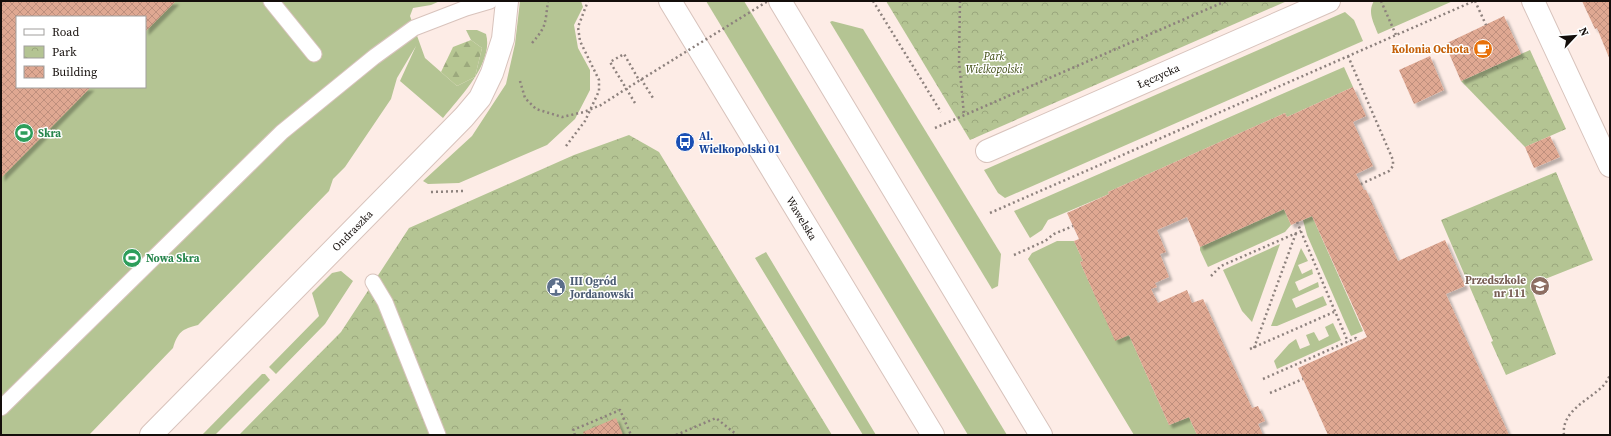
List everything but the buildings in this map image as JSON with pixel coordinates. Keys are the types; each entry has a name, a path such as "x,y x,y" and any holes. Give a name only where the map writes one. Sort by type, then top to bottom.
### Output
{"street":[{"name":"Ondraszka","path":"152,435 480,98 492,73 503,39 507,1"},
{"name":"Wawelska","path":"670,1 933,435"},
{"path":"780,1 1042,435"},
{"name":"Łęczycka","path":"988,151 1328,1"},
{"path":"1533,1 1610,166"}],"lane":[{"path":"271,1 314,54"},
{"path":"1,408 282,132 374,57 414,28 460,10 490,1"},
{"path":"373,282 385,302 438,435"}],"path":[{"path":"530,46 540,34 546,20 548,1"},
{"path":"566,146 585,121 599,91 598,80 580,41 578,27 588,1"},
{"path":"519,78 525,98 536,109 562,117 590,110 601,105 768,1"},
{"path":"873,1 940,112"},
{"path":"960,1 959,61 964,115"},
{"path":"935,128 1226,1"},
{"path":"1381,1 1396,35"},
{"path":"990,213 1475,1 1486,25"},
{"path":"635,103 610,62 624,54 653,98 650,93"},
{"path":"1348,56 1393,160 1393,166 1389,171 1361,184"},
{"path":"1297,222 1348,342"},
{"path":"1014,255 1045,241 1054,234 1073,226"},
{"path":"1211,276 1221,266 1301,230"},
{"path":"1254,348 1296,233"},
{"path":"1250,350 1334,312"},
{"path":"1263,379 1356,338 1358,341"},
{"path":"1564,435 1567,418 1575,409 1604,385 1610,375"},
{"path":"1270,393 1303,379"},
{"path":"575,435 573,430 620,410 631,435"},
{"path":"676,435 716,418 737,435"}],"green space":[{"name":"Nowa Skra","path":"1,1 440,1 431,5 413,8 410,16 425,58 457,86 475,77 482,48 471,40 466,30 477,30 486,34 487,45 485,56 480,68 474,79 466,90 443,118 400,81 416,46 397,78 391,99 345,167 333,179 329,191 198,325 181,332 173,348 89,435 1,435"},
{"path":"520,1 581,1 583,7 574,25 578,48 590,70 590,90 575,119 547,145 459,183 428,184 423,181 472,136 506,84 515,44"},
{"path":"706,1 744,1 1007,435 968,435"},
{"name":"Park Wielkopolski","path":"886,1 1287,1 970,140"},
{"path":"1374,1 1453,1 1378,34 1371,13"},
{"path":"1345,12 1354,20 1363,41 1005,198 998,193 984,170"},
{"path":"832,21 863,29 1001,254 998,286 992,289 830,22"},
{"path":"471,40 482,48 475,77 457,86 441,72 453,47"},
{"path":"1530,50 1566,129 1525,147 1461,81"},
{"path":"1344,67 1353,87 1287,117 1285,113 1108,192 1109,194 1048,220 1042,230 1030,238 1014,211"},
{"name":"III Ogród Jordanowski","path":"629,135 659,152 832,435 239,435 341,332 409,228 574,155"},
{"path":"1556,172 1593,260 1530,285 1556,354 1506,375 1441,220"},
{"path":"1284,209 1291,225 1285,232 1208,267 1200,247"},
{"path":"1312,216 1363,331 1351,336 1307,235 1303,220"},
{"path":"1057,241 1074,241 1083,261 1080,262 1115,340 1129,335 1169,425 1189,417 1197,435 1134,435 1028,259 1032,253"},
{"path":"1280,244 1252,322 1242,311 1223,270"},
{"path":"1301,248 1308,261 1298,265 1302,274 1312,269 1313,274 1295,282 1299,291 1318,282 1319,287 1292,299 1296,308 1323,296 1327,305 1277,326 1271,326"},
{"path":"766,252 876,435 863,435 755,258"},
{"path":"341,271 353,281 325,324 276,374 269,367 319,316 312,293 332,273"},
{"path":"1333,323 1341,340 1277,369 1274,361 1289,344 1296,339 1300,349 1310,345 1306,335 1314,332 1319,341 1329,336 1325,327"},
{"path":"262,374 265,374 270,380 215,435 202,435"}],"place":[{"name":"Kolonia Ochota","path":"1483,49"},
{"name":"Skra","path":"24,133"},
{"name":"Al. Wielkopolski 01","path":"685,142"},
{"name":"Nowa Skra","path":"132,258"},
{"name":"Przedszkole nr 111","path":"1540,286"},
{"name":"III Ogród Jordanowski","path":"556,287"}]}
